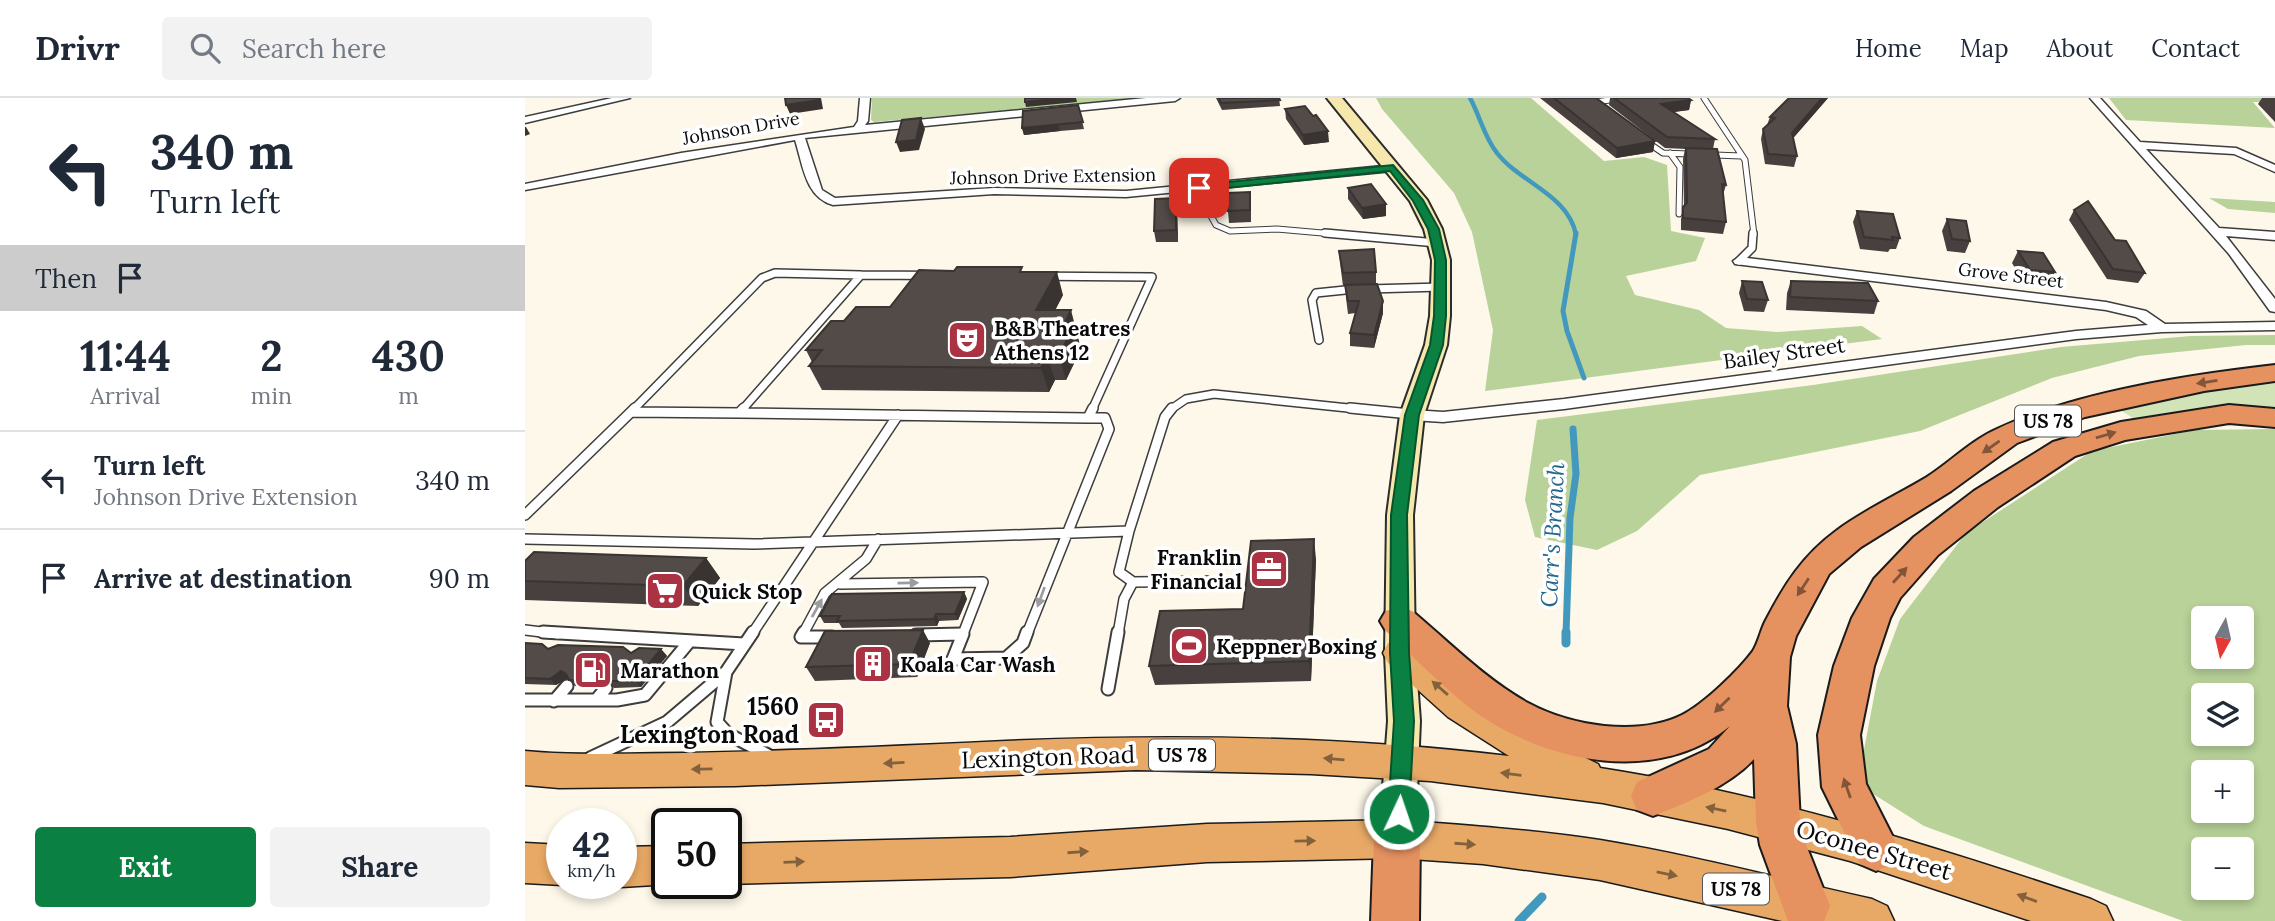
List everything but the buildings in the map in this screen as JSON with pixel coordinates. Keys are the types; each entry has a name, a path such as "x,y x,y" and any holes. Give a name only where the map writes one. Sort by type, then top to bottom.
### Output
{"highway":[{"name":"US 78","path":"1653,796 1724,762 1739,747 1767,706 1771,657 1777,636 1794,601 1817,565 1849,538 1940,483 2006,436 2090,407 2204,382 2275,373"},
{"path":"1877,849 1844,787 1839,735 1854,666 1871,618 1887,589 1926,546 1986,499 2064,449 2121,431 2229,414 2275,418"},
{"path":"1399,637 1494,703 1543,729 1569,736 1636,745 1668,738 1699,726 1771,657"},
{"path":"1399,637 1461,706 1497,730 1603,786"},
{"path":"1767,706 1776,744 1778,822 1783,845 1806,906"},
{"name":"Lexington Road","path":"542,769 795,767 1135,754 1294,756 1486,771 1603,786 1653,796"},
{"name":"Oconee Street","path":"1653,796 1778,822 1877,849 2091,921"},
{"name":"US 78","path":"742,864 1010,857 1207,843 1397,839 1483,845 1600,860 1872,921"},
{"path":"1395,921 1397,839"},
{"path":"525,863 546,864"}],"main road":[{"path":"1334,98 1418,200 1433,229 1441,260 1436,345 1412,415 1399,515 1399,637 1404,721 1397,839"}],"street":[{"path":"525,120 625,98"},
{"path":"858,128 863,121 865,98"},
{"name":"Johnson Drive","path":"525,187 799,136 1175,98"},
{"path":"2095,98 2215,231 2275,308"},
{"name":"Johnson Drive Extension","path":"799,136 817,191 822,197 833,202 994,191 1126,194 1393,168"},
{"path":"2134,141 2236,151 2275,169"},
{"path":"2215,231 2275,236"},
{"name":"Grove Street","path":"1739,261 2106,306 2141,314 2162,328 2275,326"},
{"name":"Bailey Street","path":"1412,415 1443,417 1564,404 2076,335 2162,328"}],"lane":[{"path":"1593,100 1623,98"},
{"path":"1704,98 1745,160 1754,239 1752,248 1739,261"},
{"path":"1593,100 1604,109"},
{"path":"1642,138 1663,153 1741,156"},
{"path":"1670,153 1679,167 1679,214"},
{"path":"1221,185 1219,202 1211,216 1216,225 1230,231 1277,229 1437,243"},
{"path":"525,515 631,412 762,278 775,273 1152,277 1088,418"},
{"path":"739,414 861,275"},
{"path":"1319,340 1312,300 1315,293 1441,287"},
{"path":"1221,581 1133,582 1119,572 1165,417 1172,405 1184,399 1214,394 1412,415"},
{"path":"631,412 1105,418 1109,429 1065,533 1028,634 1015,652 1006,658 953,659 983,582 840,584"},
{"path":"542,769 623,745 667,722 726,672 898,415"},
{"path":"525,539 664,543 812,542 1129,531"},
{"path":"842,636 801,637 825,593 840,584 866,559 878,539"},
{"path":"1108,689 1124,599 1133,582"},
{"path":"525,630 646,640 744,644"},
{"path":"909,635 963,634"},
{"path":"556,648 568,635"},
{"path":"637,652 646,640"},
{"path":"525,700 617,700 645,695 689,642"},
{"path":"726,672 717,722 728,734 745,745 795,767"},
{"path":"554,701 567,686"},
{"path":"596,700 606,688"}],"green space":[{"path":"872,98 1152,98 874,122 871,120"},
{"path":"1376,98 1531,98 1604,161 1644,157 1667,165 1671,231 1705,238 1696,261 1626,276 1635,295 1699,310 1726,328 1777,332 1862,326 1882,339 1485,391 1493,330 1472,232 1454,193 1382,109"},
{"path":"2109,98 2275,98 2275,102 2253,102 2275,128 2126,120"},
{"path":"2209,198 2275,202 2275,213 2228,209"},
{"path":"2275,335 2275,345 2246,345 2139,356 2052,378 1920,431 1700,475 1637,531 1597,550 1535,537 1525,500 1537,420 1813,385 2061,347 2191,336"},
{"path":"2275,381 2275,411 2222,410 2134,419 2119,409 2247,383"},
{"path":"2275,429 2275,921 2183,921 1924,826 1862,787 1863,755 1877,681 1900,619 1966,533 2092,451 2195,430"}],"waterway":[{"name":"Carr's Branch","path":"1470,98 1497,153 1564,209 1576,234"},
{"name":"Carr's Branch","path":"1576,234 1563,311 1567,331 1584,378"},
{"name":"Carr's Branch","path":"1566,634 1570,518 1576,474 1573,429"},
{"name":"Carr's Branch","path":"1566,634 1566,643"},
{"name":"Carr's Branch","path":"1519,921 1542,897"}],"place":[{"name":"B&B Theatres Athens 12","path":"967,340"},
{"name":"Franklin Financial","path":"1269,569"},
{"name":"Quick Stop","path":"665,591"},
{"name":"Keppner Boxing","path":"1189,646"},
{"name":"Koala Car Wash","path":"873,664"},
{"name":"Marathon","path":"593,670"},
{"name":"1560 Lexington Road","path":"826,720"}],"route":[{"path":"1199,188 1393,168 1418,200 1433,229 1441,260 1440,316 1436,345 1412,415 1399,515 1399,653 1404,721 1399,814"}]}
